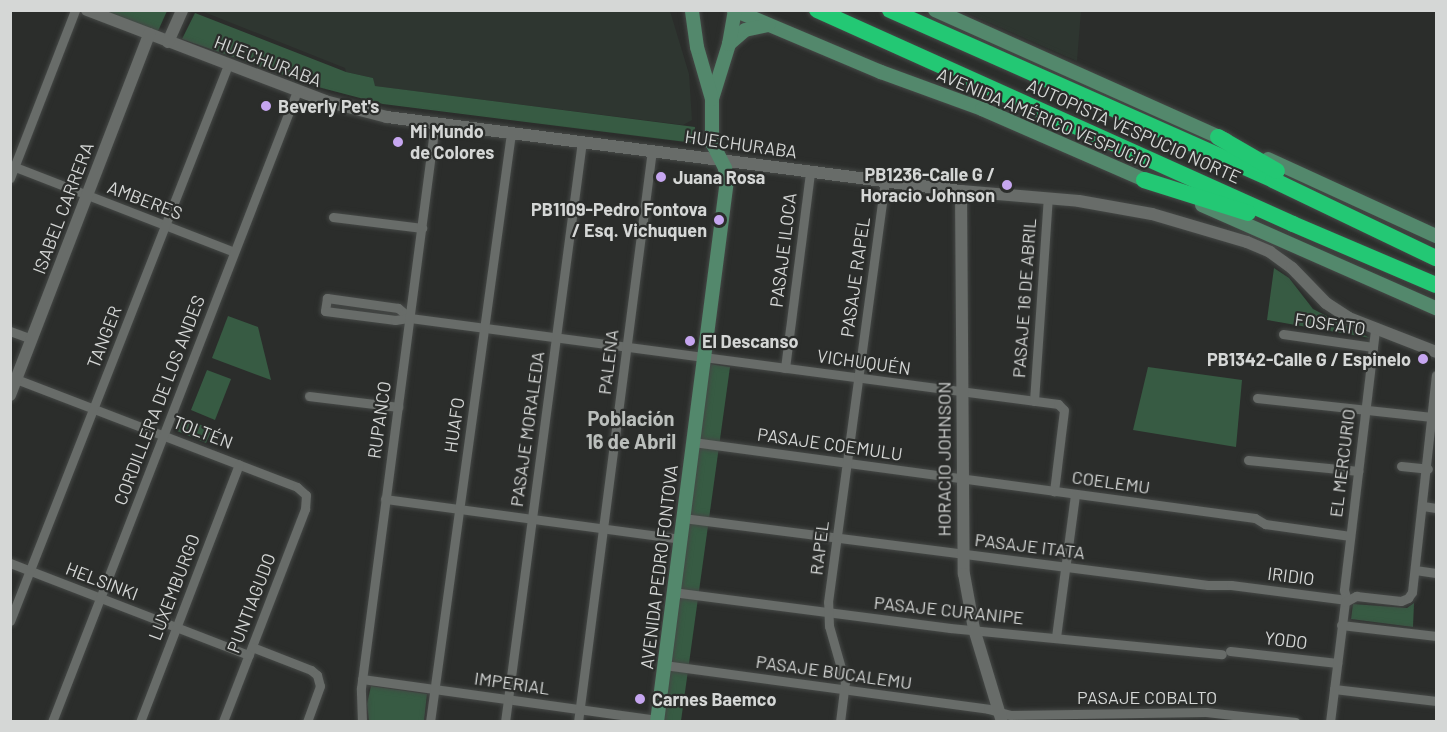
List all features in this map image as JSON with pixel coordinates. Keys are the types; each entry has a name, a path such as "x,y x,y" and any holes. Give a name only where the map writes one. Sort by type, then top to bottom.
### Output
{"highway":[{"name":"AUTOPISTA VESPUCIO NORTE","path":"817,10 1293,224 1437,285"},
{"name":"AUTOPISTA VESPUCIO NORTE","path":"890,10 1273,180 1437,258"},
{"path":"1218,137 1381,233"},
{"path":"1144,180 1235,210 1293,224"}],"main road":[{"name":"AVENIDA PEDRO FONTOVA","path":"657,721 727,184 725,168 712,143 712,99 697,48 692,10"},
{"path":"935,10 1437,236"},
{"name":"AVENIDA PEDRO FONTOVA","path":"712,99 729,44 735,11"},
{"name":"AVENIDA AMÉRICO VESPUCIO","path":"735,11 881,72 974,106 1437,308"},
{"path":"729,44 745,30 770,25"}],"street":[{"path":"10,178 75,10"},
{"path":"168,42 182,10"},
{"name":"HUECHURABA","path":"93,12 297,91 368,113 719,158 885,182 1048,198 1142,212 1259,246 1285,262 1335,309 1375,329 1437,352"},
{"name":"ISABEL CARRERA","path":"10,395 149,34"},
{"name":"TANGER","path":"10,621 228,65"},
{"name":"CORDILLERA DE LOS ANDES","path":"52,722 297,91"},
{"name":"RUPANCO","path":"362,722 360,698 362,679 435,123"},
{"name":"HUAFO","path":"430,722 511,132"},
{"name":"PASAJE MORALEDA","path":"505,722 582,141"},
{"name":"PALENA","path":"578,722 652,150"},
{"name":"AMBERES","path":"13,166 234,252"},
{"name":"PASAJE ILOCA","path":"785,368 810,172"},
{"name":"PASAJE RAPEL","path":"858,377 885,182"},
{"name":"HORACIO JOHNSON","path":"961,191 963,555 966,594 1000,717"},
{"name":"PASAJE 16 DE ABRIL","path":"1034,401 1048,198"},
{"path":"333,217 422,228"},
{"name":"VICHUQUÉN","path":"410,318 398,308 327,298 325,311 395,321 410,318 962,391 1063,407 1054,491"},
{"name":"EL MERCURIO","path":"1330,722 1341,625 1347,600 1344,590 1375,329"},
{"path":"10,331 32,339"},
{"name":"FOSFATO","path":"1283,334 1373,347"},
{"path":"1347,600 1356,596 1404,600 1412,592 1433,446 1432,417 1437,375"},
{"name":"RAPEL","path":"840,722 844,678 828,612 858,377"},
{"name":"TOLTÉN","path":"16,379 297,486 306,495"},
{"path":"309,396 398,408"},
{"path":"1257,398 1432,417"},
{"name":"PASAJE COEMULU","path":"693,442 962,478"},
{"path":"1248,460 1358,471"},
{"name":"LUXEMBURGO","path":"140,722 239,464"},
{"path":"1401,466 1428,469"},
{"name":"COELEMU","path":"962,478 1255,518 1265,524 1350,536"},
{"path":"1056,637 1075,494"},
{"name":"PUNTIAGUDO","path":"223,722 305,509 306,495"},
{"path":"386,499 681,539"},
{"path":"1423,506 1437,508"},
{"name":"PASAJE ITATA","path":"683,518 1208,585 1231,585"},
{"name":"HELSINKI","path":"10,563 177,627 311,670 319,678 320,686 307,722"},
{"path":"1415,570 1437,573"},
{"name":"IRIDIO","path":"1231,585 1347,600"},
{"name":"PASAJE CURANIPE","path":"674,592 974,629 1226,652"},
{"path":"1341,625 1437,636"},
{"name":"YODO","path":"1226,652 1337,663"},
{"name":"PASAJE BUCALEMU","path":"664,665 844,690 1000,717"},
{"name":"IMPERIAL","path":"362,679 657,721"},
{"path":"1334,689 1437,701"},
{"name":"PASAJE COBALTO","path":"1000,717 1010,715 1081,718 1218,717 1294,722"}],"shaded area":[{"path":"199,10 670,11 689,74 692,120 683,125 374,86 373,78 346,72 345,68"},
{"path":"963,11 1081,11 1077,61"}],"green space":[{"path":"98,11 167,11 158,31"},
{"path":"195,13 346,72 373,78 375,86 695,127 694,143 383,104 318,87 182,39"},
{"path":"1274,268 1289,278 1313,309 1370,338 1267,320"},
{"path":"228,316 258,327 271,380 212,358"},
{"path":"709,364 730,367 681,721 662,722"},
{"path":"1148,367 1242,380 1236,447 1133,430"},
{"path":"207,370 231,379 215,420 191,410"},
{"path":"182,418 212,429 206,443 177,431"},
{"path":"1414,603 1413,627 1351,619 1353,604 1407,608"},
{"path":"371,686 427,694 424,721 369,721 367,704"}],"place":[{"name":"Beverly Pet's","path":"266,106"},
{"name":"Mi Mundo de Colores","path":"398,142"},
{"name":"Juana Rosa","path":"661,177"},
{"name":"PB1236-Calle G / Horacio Johnson","path":"1007,185"},
{"name":"PB1109-Pedro Fontova / Esq. Vichuquen","path":"719,220"},
{"name":"El Descanso","path":"690,341"},
{"name":"PB1342-Calle G / Espinelo","path":"1423,359"},
{"name":"Carnes Baemco","path":"640,699"}],"district":[{"name":"Población 16 de Abril","path":"631,430"}]}
